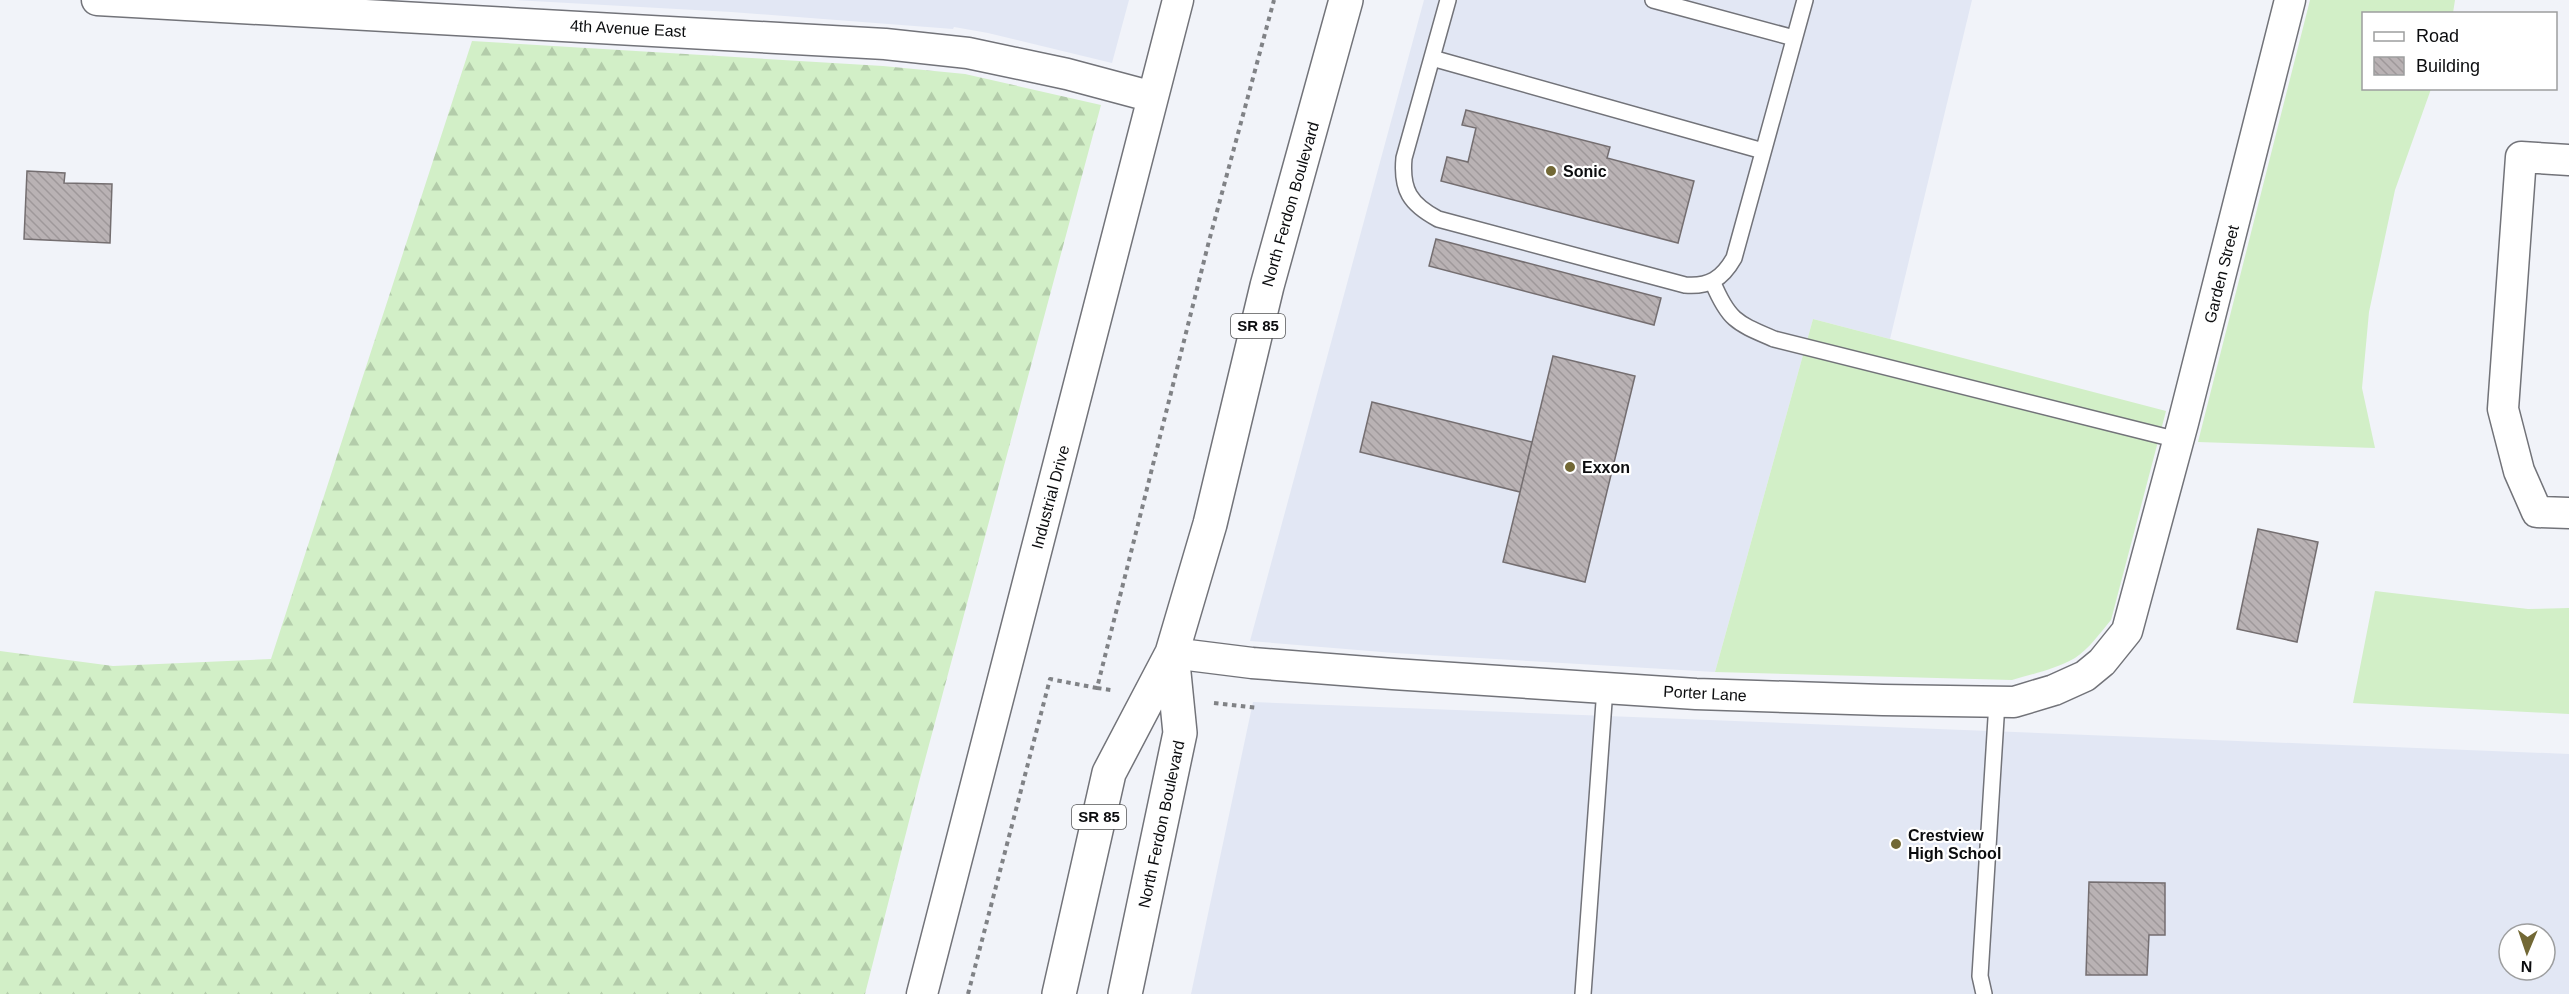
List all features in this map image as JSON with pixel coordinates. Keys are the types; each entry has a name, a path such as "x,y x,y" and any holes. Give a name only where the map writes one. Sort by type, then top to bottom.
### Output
{"main road":[{"name":"North Ferdon Boulevard","path":"1059,994 1109,773 1172,653 1210,524 1270,276 1346,0"},
{"name":"North Ferdon Boulevard","path":"1125,994 1180,733 1172,653"}],"street":[{"name":"4th Avenue East","path":"97,0 885,44 968,53 1067,74 1153,97"},
{"name":"Industrial Drive","path":"922,994 1178,0"},
{"name":"Garden Street","path":"2150,547 2290,0"},
{"path":"2569,160 2521,158 2503,409 2518,471 2537,512 2569,513"},
{"name":"Porter Lane","path":"1172,653 1252,663 1605,688 1719,694 2014,702 2054,690 2085,676 2102,662 2127,631 2150,547"}],"lane":[{"path":"1448,0 1404,158 1402,176 1409,196 1422,210 1438,219 1685,285 1697,286 1713,283 1727,271 1734,258 1805,0"},
{"path":"1653,0 1794,39"},
{"path":"1432,58 1763,151"},
{"path":"1713,283 1724,308 1740,325 1774,339 2178,440"},
{"path":"1583,994 1605,688"},
{"path":"1984,994 1980,976 1997,702"}],"path":[{"path":"968,994 1050,679 1097,688 1209,241 1274,0"}],"shaded area":[{"path":"514,0 1129,0 1112,63 954,27 953,29 731,12"},
{"path":"1424,0 1972,0 1890,339 1813,319 1715,672 1394,653 1250,641"},
{"name":"Crestview High School","path":"1253,702 2569,754 2569,994 1191,994"}],"green space":[{"path":"2310,0 2455,0 2453,12 2362,12 2362,90 2431,90 2395,190 2369,312 2362,388 2375,448 2198,442"},
{"path":"472,41 883,66 965,74 1101,105 919,782 865,994 0,994 0,651 113,666 271,659"},
{"path":"1813,319 2166,411 2111,620 2075,658 2052,668 2012,680 1715,672"},
{"path":"2375,591 2528,609 2569,608 2569,714 2353,703"}],"building":[{"name":"Sonic","path":"1466,110 1610,147 1607,158 1694,181 1678,243 1441,181 1447,157 1468,162 1476,128 1462,125"},
{"path":"27,171 65,173 64,183 112,184 110,243 24,239"},
{"path":"1436,239 1661,298 1654,325 1429,266"},
{"name":"Exxon","path":"1553,356 1635,376 1585,582 1503,562"},
{"path":"1372,402 1532,442 1520,492 1360,452"},
{"path":"2258,529 2318,542 2297,642 2237,629"},
{"path":"2089,882 2165,883 2165,935 2149,935 2147,975 2086,975"}],"place":[{"name":"Sonic","path":"1551,171"},
{"name":"Exxon","path":"1570,467"},
{"name":"Crestview High School","path":"1896,844"}]}
